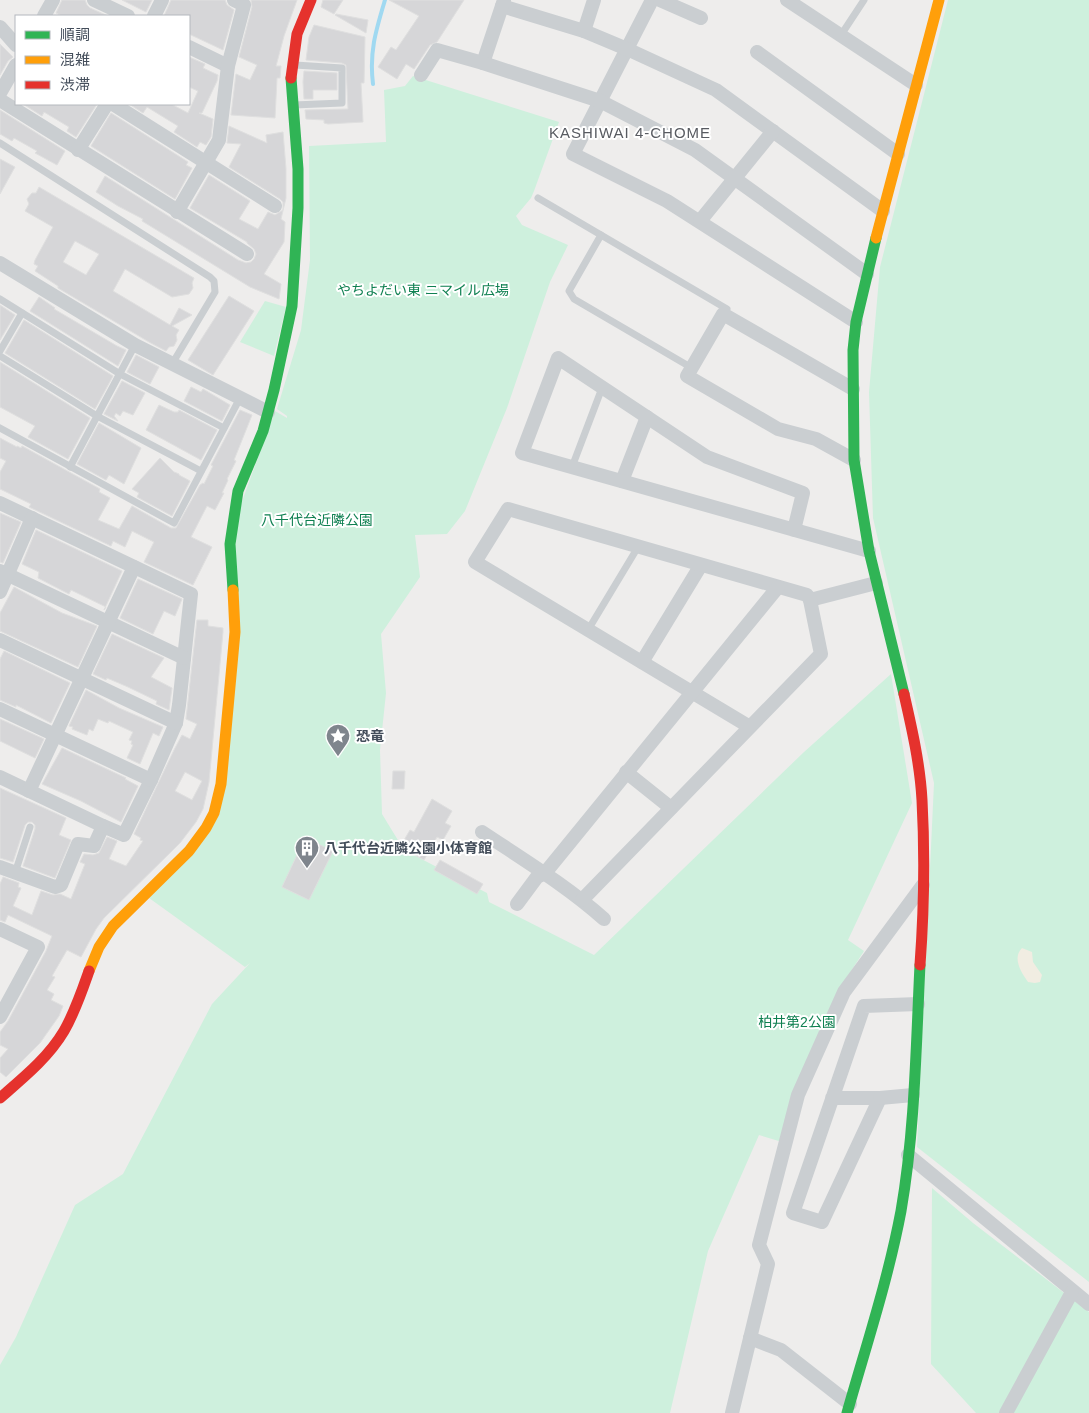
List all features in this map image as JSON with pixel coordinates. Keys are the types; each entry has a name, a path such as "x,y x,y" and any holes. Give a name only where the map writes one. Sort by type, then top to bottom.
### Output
{"street":[{"path":"44,15 52,0"},
{"path":"94,0 126,15"},
{"path":"154,15 162,0"},
{"path":"177,212 219,140 228,66 244,5 234,0"},
{"path":"0,1098 34,1067 64,1032 106,934 128,909 190,852 218,808 235,632 230,544 238,491 263,431 292,306 298,208 298,169 292,105 292,64 297,34 311,0"},
{"path":"584,31 594,0"},
{"path":"652,0 573,154 667,201 856,322"},
{"path":"660,0 701,18"},
{"path":"788,0 916,85"},
{"path":"750,1338 782,1350 849,1408 890,1265 901,1209 913,1096 923,921 922,799 916,749 869,551 854,460 853,350 856,322 867,274 939,0"},
{"path":"483,63 503,3 584,31 716,90 883,211"},
{"path":"0,27 15,44"},
{"path":"190,50 228,66"},
{"path":"421,75 438,50 600,101 695,150 867,274"},
{"path":"757,52 898,154"},
{"path":"0,93 15,68"},
{"path":"0,100 247,254"},
{"path":"78,150 106,105"},
{"path":"115,105 275,206"},
{"path":"700,221 773,131"},
{"path":"0,263 135,345 268,412"},
{"path":"853,389 724,314 687,376 778,429 816,439 854,460"},
{"path":"794,530 803,493 708,457 558,358 522,453 622,481 794,530 869,551"},
{"path":"622,481 646,417"},
{"path":"0,503 191,594 176,724 124,835 0,777"},
{"path":"582,900 821,654 810,600 806,595 508,509 475,562 750,727"},
{"path":"0,592 4,573 32,518"},
{"path":"642,662 701,565"},
{"path":"29,791 134,567"},
{"path":"4,573 184,658"},
{"path":"810,600 876,583"},
{"path":"517,904 537,877 545,873 778,587"},
{"path":"0,640 176,724"},
{"path":"0,709 151,780"},
{"path":"626,772 672,808"},
{"path":"0,867 55,887 62,885 78,844 94,846 103,826"},
{"path":"482,832 545,873 604,919"},
{"path":"732,1413 768,1264 759,1245 798,1095 844,992 923,885"},
{"path":"0,929 38,947 0,1017"},
{"path":"880,1098 822,1222 793,1213 864,1006 918,1004"},
{"path":"832,1098 913,1096"},
{"path":"908,1155 1072,1292 1089,1304"},
{"path":"1006,1413 1072,1292"}],"lane":[{"path":"841,35 864,0"},
{"path":"292,64 342,68 342,103 292,105"},
{"path":"0,143 210,277 214,282 215,292 172,364"},
{"path":"538,198 727,309 724,314"},
{"path":"600,235 569,291 574,299 692,368"},
{"path":"0,299 120,374 224,428"},
{"path":"0,351 22,313"},
{"path":"70,467 135,345"},
{"path":"0,356 98,416 201,471"},
{"path":"572,467 602,388"},
{"path":"0,428 174,523 240,398"},
{"path":"588,630 638,546"},
{"path":"15,872 30,827"}],"green space":[{"path":"948,0 1089,0 1089,1282 917,1147 934,783 873,518 869,392 880,267"},
{"path":"413,76 559,122 531,198 516,216 522,225 568,245 550,282 507,408 465,511 447,534 415,535 420,577 381,634 386,693 380,750 382,814 404,850 487,893 489,902 594,955 804,752 891,674 912,803 848,940 864,951 835,996 782,1142 759,1135 708,1251 670,1413 0,1413 0,1365 16,1337 75,1205 123,1174 212,1004 250,963 245,967 149,898 219,815 237,515 275,411 287,418 277,409 301,330 310,260 309,146 386,142 384,90 405,86"},
{"path":"265,301 286,307 274,356 240,342"},
{"path":"932,1188 973,1223 1089,1312 1089,1413 976,1413 931,1364"}],"sand":[{"path":"1022,948 1032,952 1033,962 1042,975 1040,982 1028,982 1023,974 1018,961 1019,952"}],"building":[{"path":"62,0 85,0 90,8 106,15 60,15 56,13"},
{"path":"122,0 152,0 146,12"},
{"path":"171,0 225,0 227,5 234,10 223,50 190,34 190,15 164,15"},
{"path":"251,0 297,0 276,66 281,66 280,78 277,78 275,118 231,115 236,74 250,80 257,65 239,57 252,7"},
{"path":"323,0 343,0 334,14 321,7"},
{"path":"389,0 464,0 437,42 430,45 414,69 406,64 397,79 378,67 391,47 396,50 419,16"},
{"path":"335,15 368,20 366,33"},
{"path":"314,25 365,37 364,83 361,83 363,122 328,124 324,123 324,120 306,119 305,110 348,109 346,65 306,60 309,37"},
{"path":"0,44 13,57 8,61 0,75"},
{"path":"190,57 205,64 203,68 218,75 202,113 199,113 213,119 211,137 206,145 200,142 197,147 174,132 178,126 147,107 143,113 131,105 173,105 188,113 198,91 190,87"},
{"path":"304,71 337,73 337,90 313,90 313,99 304,99"},
{"path":"25,105 96,105 76,137 67,131 69,127 44,112 42,116"},
{"path":"0,110 65,151 57,165 35,153 37,151 14,138 12,141 0,134"},
{"path":"111,113 188,162 186,165 192,168 175,199 91,146"},
{"path":"229,126 267,143 266,135 283,132 286,198 281,219 285,222 284,242 264,274 281,284 279,299 250,287 142,221 143,219 96,192 105,176 238,260 246,263 251,262 256,254 247,242 190,208 209,175 250,201 239,219 258,229 268,212 275,215 283,210 283,202 280,199 229,167 241,144 227,143"},
{"path":"0,159 15,167 0,194"},
{"path":"39,187 194,278 193,288 189,294 172,297 125,269 113,291 170,325 179,308 192,315 172,326 179,330 174,346 169,347 166,351 149,342 58,288 58,286 35,271 38,266 34,264 35,260 53,227 25,211 29,204 27,199 32,193 36,193","holes":["75,241 99,254 86,275 63,262"]},
{"path":"229,296 254,311 213,375 188,360"},
{"path":"39,297 54,309 126,350 118,366 30,311"},
{"path":"0,305 15,315 0,340"},
{"path":"24,320 113,376 95,409 5,353"},
{"path":"136,355 159,367 150,384 127,372"},
{"path":"0,362 90,418 68,459 28,437 35,426 0,407"},
{"path":"122,381 145,393 133,415 123,411 120,416 116,413 114,416 118,421 104,414"},
{"path":"191,387 201,392 203,389 230,405 222,421 184,401"},
{"path":"159,405 174,412 179,410 217,430 201,460 146,430"},
{"path":"240,410 252,415 234,460 236,461 222,493 224,493 215,510 207,506 191,537 212,547 193,585 144,562 154,542 132,531 125,547 113,541 111,546 29,507 31,504 0,489 0,472 6,461 0,458 0,438 17,447 21,448 22,446 100,489 99,492 110,498 98,520 119,529 132,506 171,528 176,528 200,485 204,484 213,466 211,465"},
{"path":"99,423 141,448 124,484 109,475 106,480 77,464"},
{"path":"160,458 174,472 190,481 172,516 137,497 139,493 132,489"},
{"path":"0,513 21,522 3,563 0,562"},
{"path":"36,530 122,571 105,607 71,590 69,594 38,578 39,572 22,564"},
{"path":"138,579 182,599 175,616 164,611 153,634 120,618"},
{"path":"14,587 62,613 97,626 78,667 0,631 0,613"},
{"path":"197,620 208,620 208,626 223,628 223,632 209,782 203,809 180,843 104,918 81,957 67,950 52,976 55,977 47,990 54,994 51,1000 63,1006 59,1016 40,1043 6,1077 0,1072 0,1058 8,1049 0,1045 0,1032 8,1021 46,951 52,936 8,915 5,922 0,920 0,884 3,877 19,883 18,887 21,888 13,906 32,915 41,891 53,895 60,894 71,899 85,864 80,862 84,854 93,855 99,853 107,837 117,841 109,859 126,866 143,841 134,834 174,750 182,735 190,739 197,724 186,719","holes":["185,772 202,781 192,800 175,791"]},
{"path":"112,634 164,658 151,677 172,688 169,710 156,704 157,701 128,687 93,674"},
{"path":"4,651 70,683 51,723 16,705 16,707 0,700 0,659"},
{"path":"86,690 119,708 163,727 159,736 153,733 140,764 127,758 133,745 131,744 132,741 129,740 133,732 109,721 108,723 98,719 93,731 89,729 87,735 69,726"},
{"path":"0,719 44,739 35,758 0,741"},
{"path":"62,748 126,778 138,786 121,822 81,801 42,784"},
{"path":"393,771 405,771 404,789 392,789"},
{"path":"0,788 66,818 59,835 71,840 55,878 23,866 35,829 35,825 32,822 28,822 25,825 13,862 0,858"},
{"path":"432,799 452,811 445,823 451,826 443,840 437,837 424,860 400,847 410,830 414,832"},
{"name":"八千代台近隣公園小体育館","path":"305,838 333,851 309,900 282,887"},
{"path":"440,860 483,884 477,894 434,870"}],"waterway":[{"path":"373,84 373,51 376,31 385,0"}],"traffic: fast":[{"path":"233,590 230,544 238,491 263,431 292,306 298,208 298,169 291,78"},
{"path":"876,238 856,322 853,350 854,460 869,551 904,694"},
{"path":"847,1413 883,1288 901,1211 912,1119 920,965"}],"traffic: slow":[{"path":"876,238 939,0"},
{"path":"89,971 99,947 113,926 189,851 206,828 214,813 221,784 235,632 233,590"}],"traffic: jam":[{"path":"291,78 297,34 311,0"},
{"path":"904,694 918,760 922,800 924,882 920,965"},
{"path":"0,1098 35,1067 58,1041 72,1016 89,971"}],"place":[{"name":"恐竜","path":"338,757"},
{"name":"八千代台近隣公園小体育館","path":"307,869"}],"district":[{"name":"KASHIWAI 4-CHOME","path":"630,132"}],"park label":[{"name":"やちよだい東 ニマイル広場","path":"423,290"},
{"name":"八千代台近隣公園","path":"317,520"},
{"name":"柏井第2公園","path":"797,1022"}]}
